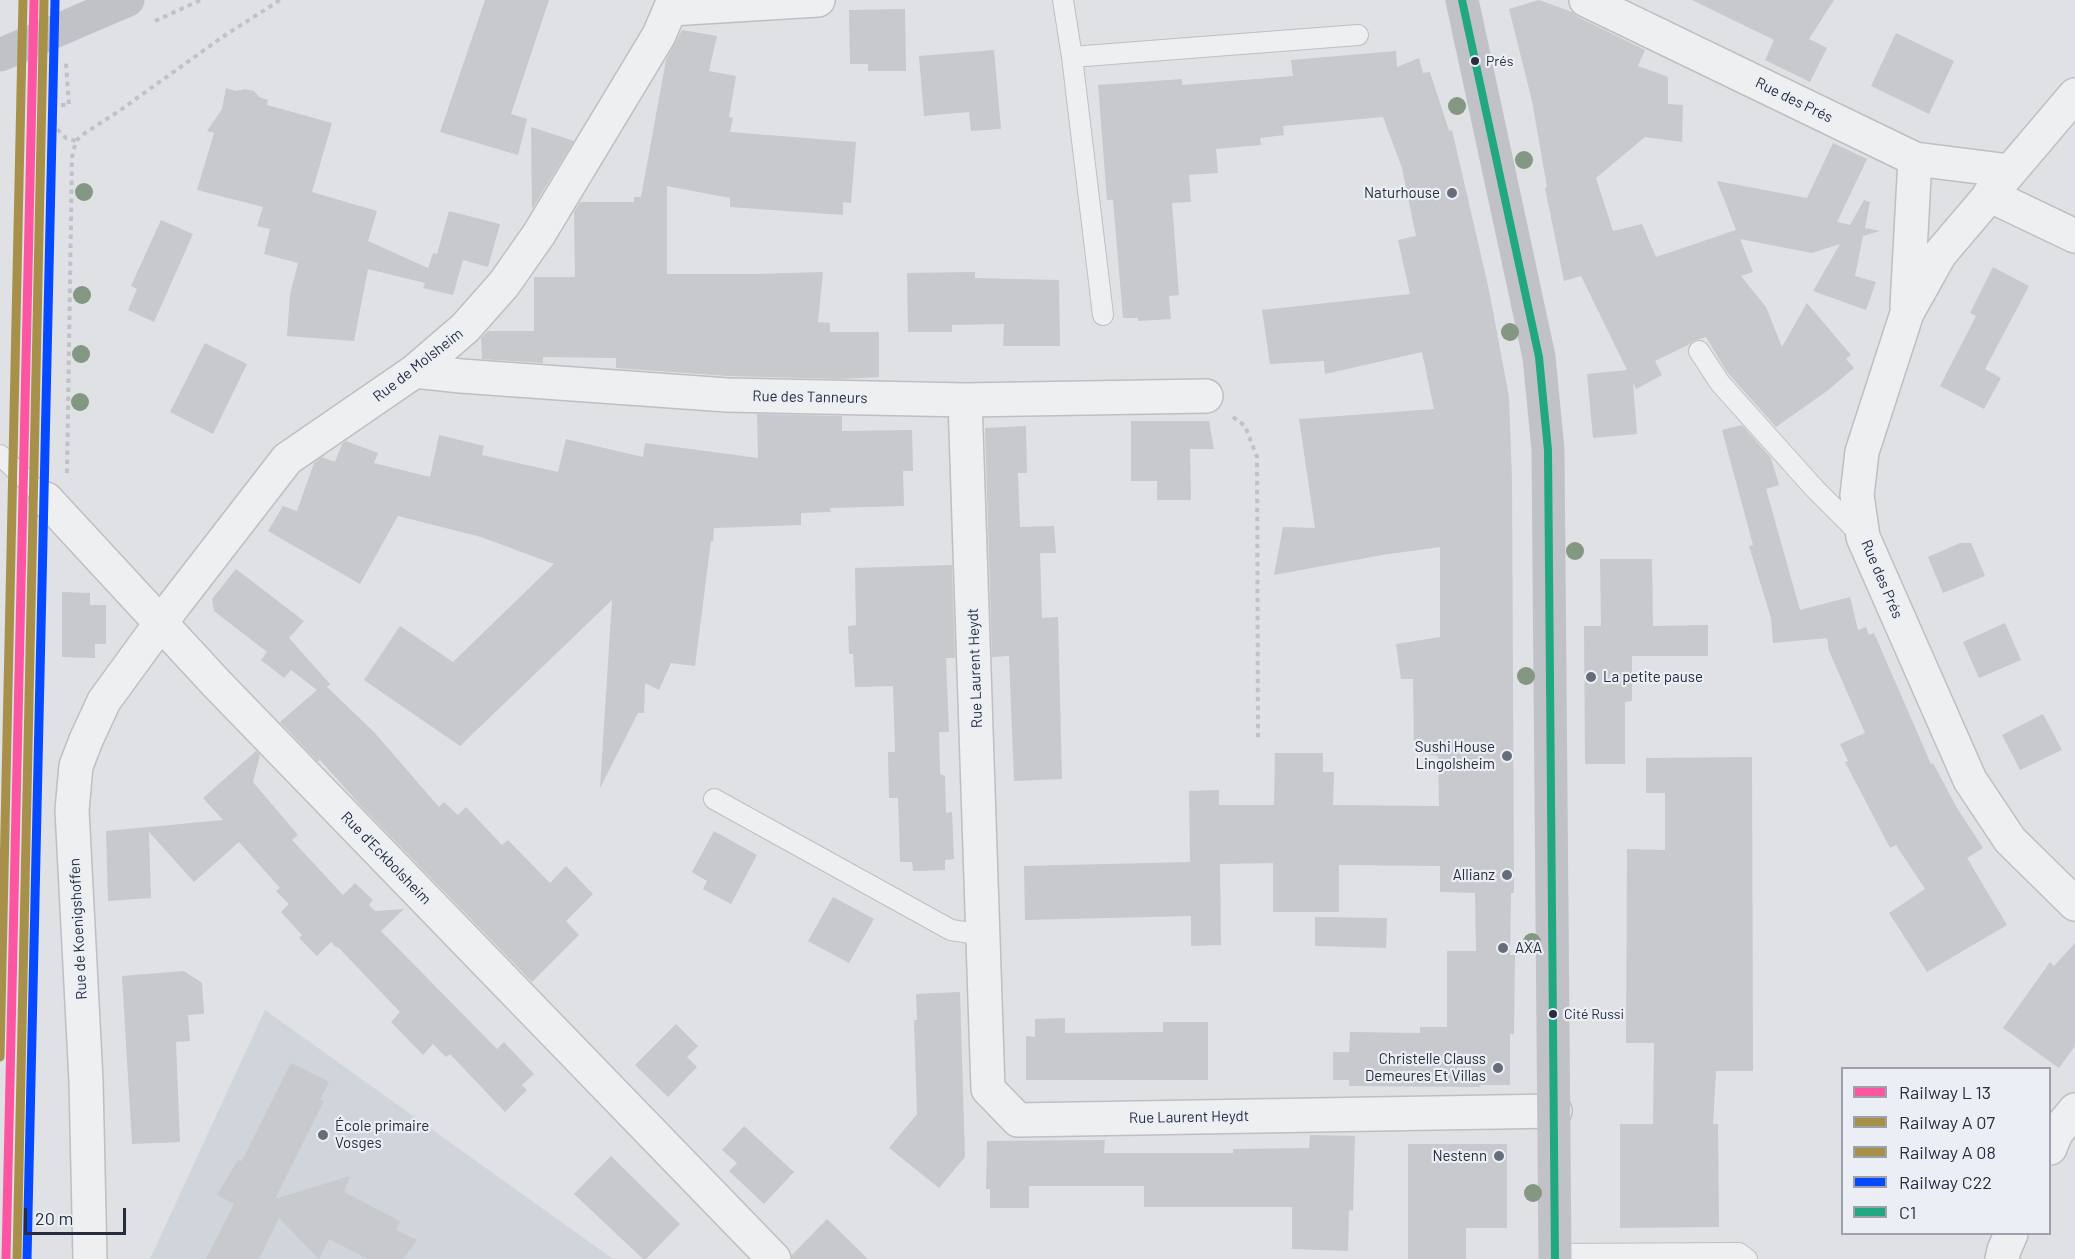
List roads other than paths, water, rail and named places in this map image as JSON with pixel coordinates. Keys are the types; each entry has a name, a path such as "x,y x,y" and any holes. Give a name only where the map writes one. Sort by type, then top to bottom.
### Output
{"main road":[{"path":"0,55 128,0"},
{"path":"1462,0 1539,357 1548,450 1555,1256"}],"street":[{"name":"Rue de Molsheim","path":"161,623 287,459 415,371 465,328 492,298 539,234 647,55 672,5 818,0"},
{"name":"Rue des Prés","path":"1586,0 1915,159 2000,183"},
{"name":"Rue des Prés","path":"2075,95 1940,254 1907,313 1862,452 1857,495 1863,537 1970,780 2010,840 2075,904"},
{"path":"1907,313 1915,159"},
{"path":"2000,183 2075,236"},
{"name":"Rue des Tanneurs","path":"415,371 727,395 965,400 1206,396"},
{"name":"Rue Laurent Heydt","path":"965,400 988,1089 1018,1119 1555,1111"},
{"name":"Rue d'Eckbolsheim","path":"57,509 217,684 774,1259"},
{"name":"Rue de Koenigshoffen","path":"90,1259 86,1081 72,810 76,766 104,701 161,623"},
{"path":"2051,1144 2056,1133 2075,1110"},
{"path":"2002,1259 2010,1235"}],"lane":[{"path":"1063,0 1103,315"},
{"path":"1072,57 1358,34"},
{"path":"1699,351 1720,383 1815,489 1863,537"},
{"name":"Rue d'Eckbolsheim","path":"0,455 57,509"},
{"path":"714,799 951,930 984,935"},
{"path":"1555,1256 1738,1253 1747,1259"}],"rail line":[{"name":"C22","path":"27,1259 55,0"}],"place":[{"name":"Prés","path":"1475,61"},
{"name":"Naturhouse","path":"1452,193"},
{"name":"La petite pause","path":"1591,677"},
{"name":"Sushi House Lingolsheim","path":"1507,756"},
{"name":"Allianz","path":"1507,875"},
{"name":"AXA","path":"1503,948"},
{"name":"Cité Russi","path":"1553,1014"},
{"name":"Christelle Clauss Demeures Et Villas","path":"1498,1068"},
{"name":"École primaire Vosges","path":"323,1135"},
{"name":"Nestenn","path":"1499,1156"}]}
